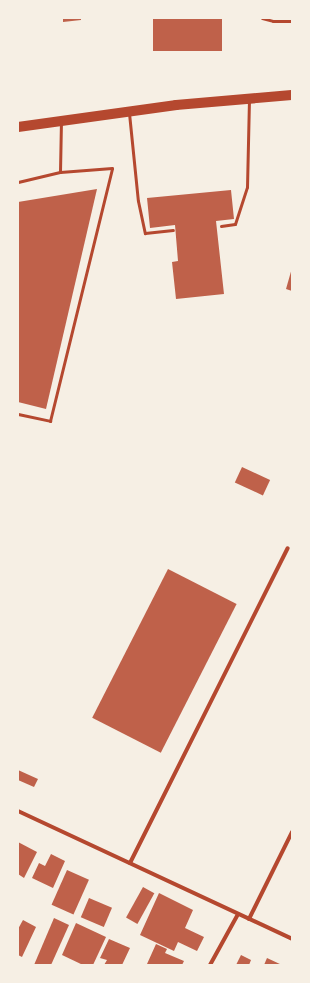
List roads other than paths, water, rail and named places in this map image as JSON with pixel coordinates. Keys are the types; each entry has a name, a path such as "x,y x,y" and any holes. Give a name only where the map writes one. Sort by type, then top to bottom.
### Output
{"main road":[{"path":"18,127 128,111 292,95"}],"street":[{"path":"130,863 288,548"},
{"path":"18,811 292,939"},
{"path":"249,919 292,832"},
{"path":"210,965 238,914"}],"lane":[{"path":"262,18 273,21 292,21"},
{"path":"221,226 235,224 247,187 249,98"},
{"path":"128,111 138,201 145,232 174,230"},
{"path":"60,172 61,120"},
{"path":"18,182 60,172 112,168 50,421 18,414"}]}
